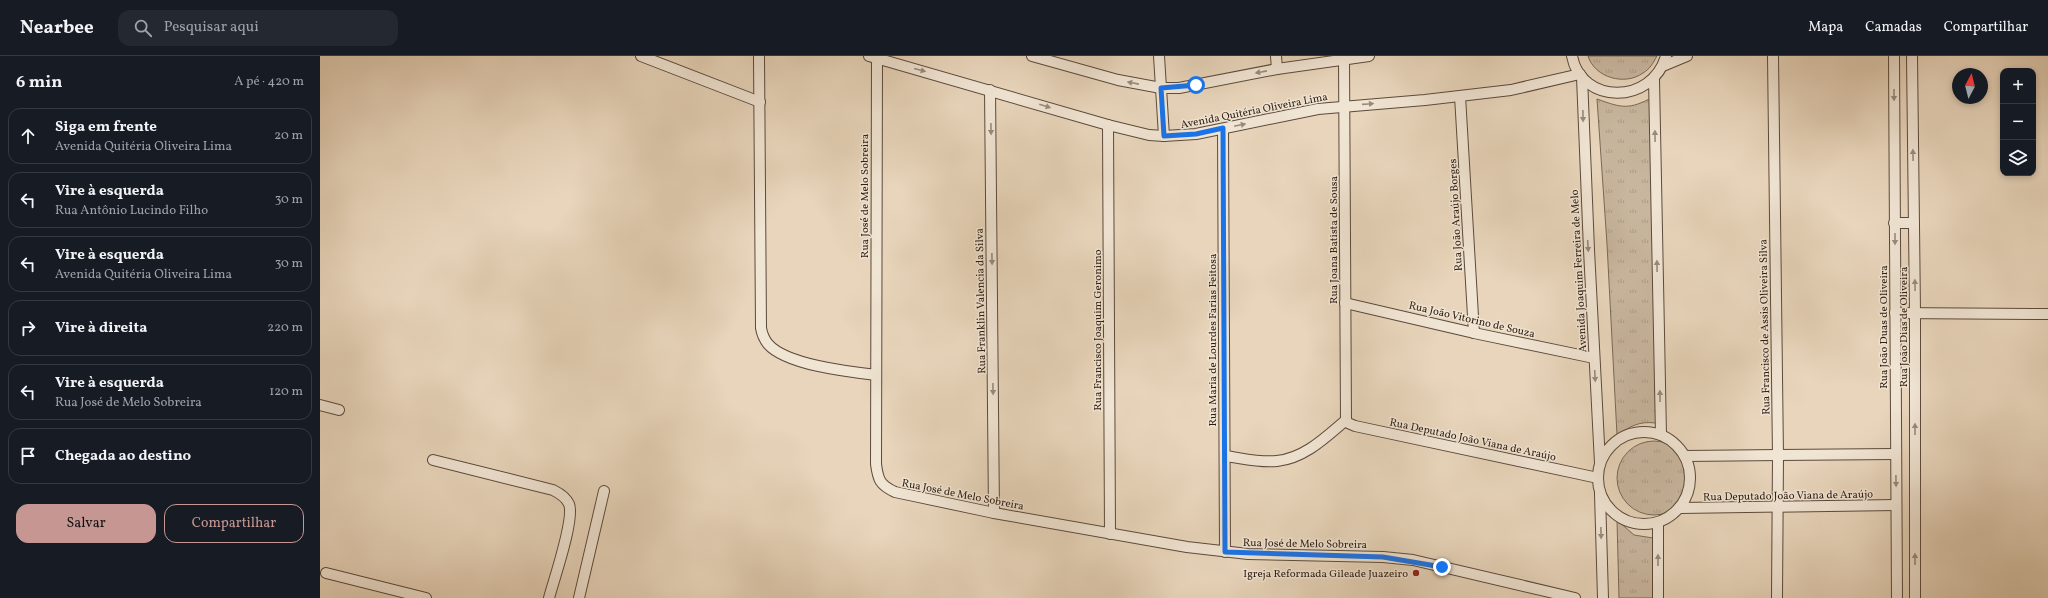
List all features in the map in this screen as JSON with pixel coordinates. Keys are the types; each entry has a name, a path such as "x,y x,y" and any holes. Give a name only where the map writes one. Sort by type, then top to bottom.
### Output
{"street":[{"path":"642,56 760,102"},
{"path":"759,56 761,328 763,337 769,345 793,359 851,372 876,375"},
{"path":"1032,56 1118,80 1161,88 1196,85 1277,69 1369,56"},
{"path":"1159,56 1164,136"},
{"path":"1276,56 1277,69"},
{"path":"1572,56 1581,75 1595,87 1618,93 1626,93 1641,88 1654,79 1664,61 1687,56"},
{"name":"Rua Francisco de Assis Oliveira Silva","path":"1773,56 1778,456 1777,598"},
{"name":"Rua João Duas de Oliveira","path":"1894,56 1897,598"},
{"name":"Rua João Dias de Oliveira","path":"1912,56 1915,312 1915,598"},
{"name":"Avenida Quitéria Oliveira Lima","path":"873,57 1108,125 1149,135 1164,136 1196,134 1318,108 1460,96 1511,90 1581,75"},
{"name":"Rua José de Melo Sobreira","path":"873,57 876,464 877,476 883,486 895,492 994,513 1110,534 1225,552 1383,557 1442,567 1575,598"},
{"name":"Rua Joana Batista de Sousa","path":"1344,59 1346,420"},
{"name":"Avenida Joaquim Ferreira de Melo","path":"1581,75 1600,464"},
{"path":"1654,79 1661,435"},
{"name":"Rua Franklin Valencia da Silva","path":"990,90 994,513"},
{"name":"Rua João Araújo Borges","path":"1460,96 1474,333"},
{"name":"Rua Francisco Joaquim Geronimo","path":"1108,125 1110,534"},
{"name":"Rua Maria de Lourdes Farias Feitosa","path":"1223,128 1225,552"},
{"path":"1894,223 1914,223"},
{"name":"Rua João Vitorino de Souza","path":"1345,303 1474,333 1594,358"},
{"path":"1895,313 2048,314"},
{"path":"320,405 339,410"},
{"path":"1225,456 1277,461 1297,456 1315,445 1346,420"},
{"name":"Rua Deputado João Viana de Araújo","path":"1346,420 1354,426 1598,478"},
{"path":"1600,494 1609,509 1623,520 1640,525 1658,523 1670,517 1680,508 1687,497 1690,483 1690,469 1685,456 1675,444 1661,435 1646,432 1631,434 1618,440 1607,450 1600,464 1598,478 1600,494 1603,598"},
{"path":"1685,456 1896,454"},
{"path":"433,460 553,490 566,498 569,504 570,519 550,598"},
{"path":"579,598 604,491"},
{"name":"Rua Deputado João Viana de Araújo","path":"1680,508 1896,505"},
{"path":"1658,523 1658,598"},
{"path":"326,573 426,598"}],"green space":[{"path":"1588,56 1657,56 1649,68 1643,73 1636,77 1620,79 1611,78 1597,70"},
{"path":"1653,97 1656,423 1635,425 1617,435 1607,244 1597,99 1619,106 1631,106"},
{"path":"1654,441 1675,447 1685,457 1691,478 1685,499 1675,509 1654,515 1633,509 1623,499 1617,478 1623,457 1633,447"},
{"path":"1617,520 1634,535 1653,538 1653,598 1619,598"}],"place":[{"name":"Igreja Reformada Gileade Juazeiro","path":"1416,573"}],"route":[{"path":"1196,85 1179,88 1161,88 1164,136 1196,134 1223,128 1225,552 1248,554 1383,557 1413,560 1442,567"}]}
